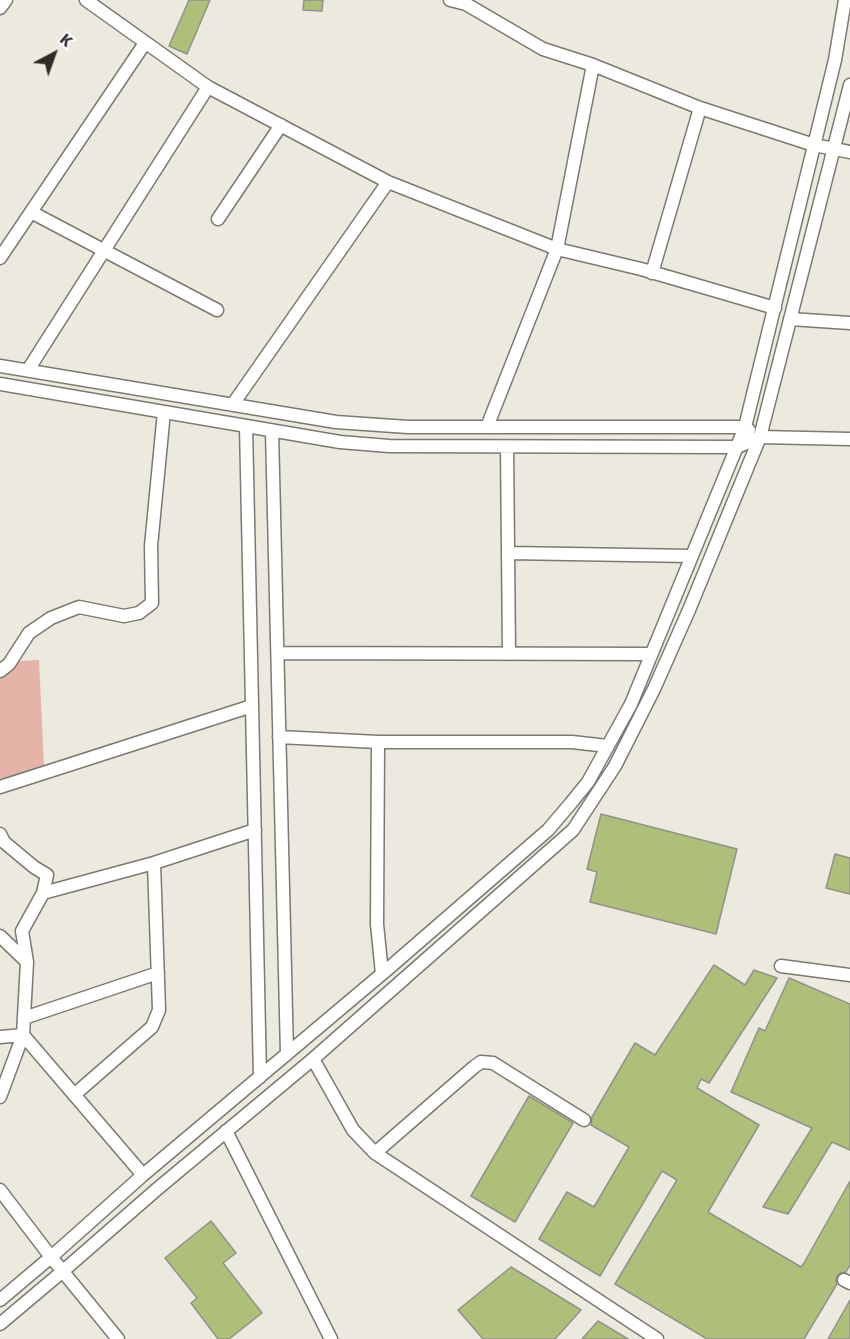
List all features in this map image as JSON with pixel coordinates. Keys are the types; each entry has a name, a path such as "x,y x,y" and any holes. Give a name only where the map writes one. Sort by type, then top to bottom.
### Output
{"street":[{"path":"0,8 6,0"},
{"path":"86,0 208,87 388,182 557,249 775,308"},
{"path":"450,0 466,4 543,48 593,65 700,108 814,145 850,152"},
{"path":"0,1300 548,830 588,782 631,704 745,427 835,60 845,0"},
{"path":"0,258 145,43"},
{"path":"487,427 557,249 593,65"},
{"path":"0,1324 313,1059 573,830 615,766 654,689 760,436 850,85"},
{"path":"28,370 208,87"},
{"path":"652,273 700,108"},
{"path":"218,219 281,125"},
{"path":"233,404 388,182"},
{"path":"31,213 217,310"},
{"path":"790,319 850,323"},
{"path":"0,366 336,422 408,427 745,427 760,436"},
{"path":"0,384 340,442 389,446 737,447 760,436 850,439"},
{"path":"0,670 9,664 29,633 51,618 79,607 124,616 139,613 152,603 151,546 164,412"},
{"path":"246,426 260,1077"},
{"path":"272,431 287,1054"},
{"path":"507,447 509,654"},
{"path":"508,553 692,556"},
{"path":"278,654 651,654"},
{"path":"0,787 252,706"},
{"path":"279,737 378,742 572,742 607,746"},
{"path":"378,742 377,924 382,974"},
{"path":"44,893 154,863 255,830"},
{"path":"0,834 4,842 47,875 44,893 22,931 27,962 23,1035 0,1097"},
{"path":"74,1095 152,1027 159,1010 154,863"},
{"path":"0,936 27,962"},
{"path":"781,966 850,975"},
{"path":"24,1018 158,973"},
{"path":"23,1035 143,1175"},
{"path":"0,1037 23,1035"},
{"path":"313,1059 352,1130 375,1153 657,1339"},
{"path":"375,1153 481,1062 493,1063 584,1120"},
{"path":"226,1131 331,1339"},
{"path":"0,1190 118,1339"}],"shaded area":[{"path":"39,660 44,766 0,779 0,677 19,661"}],"building":[{"path":"189,0 210,0 187,54 169,46"},
{"path":"304,0 323,0 322,11 303,10"},
{"path":"601,814 737,849 716,934 590,902 597,872 587,869"},
{"path":"835,854 850,858 850,894 826,888"},
{"path":"714,965 745,985 754,970 777,978 709,1083 701,1079 697,1088 759,1125 708,1212 801,1267 850,1181 850,1265 846,1272 837,1276 837,1284 804,1339 707,1339 615,1284 677,1180 662,1171 600,1276 539,1239 567,1192 594,1207 629,1147 591,1125 592,1117 635,1043 655,1055"},
{"path":"789,978 850,1004 850,1150 832,1142 788,1214 763,1207 812,1128 731,1092 759,1028 765,1031"},
{"path":"529,1096 573,1123 515,1222 471,1196"},
{"path":"211,1221 236,1253 223,1263 262,1313 229,1339 218,1339 191,1303 197,1298 165,1258"},
{"path":"511,1267 581,1310 555,1339 483,1339 458,1310"},
{"path":"850,1300 850,1339 828,1339"},
{"path":"598,1321 628,1339 582,1339"}]}
